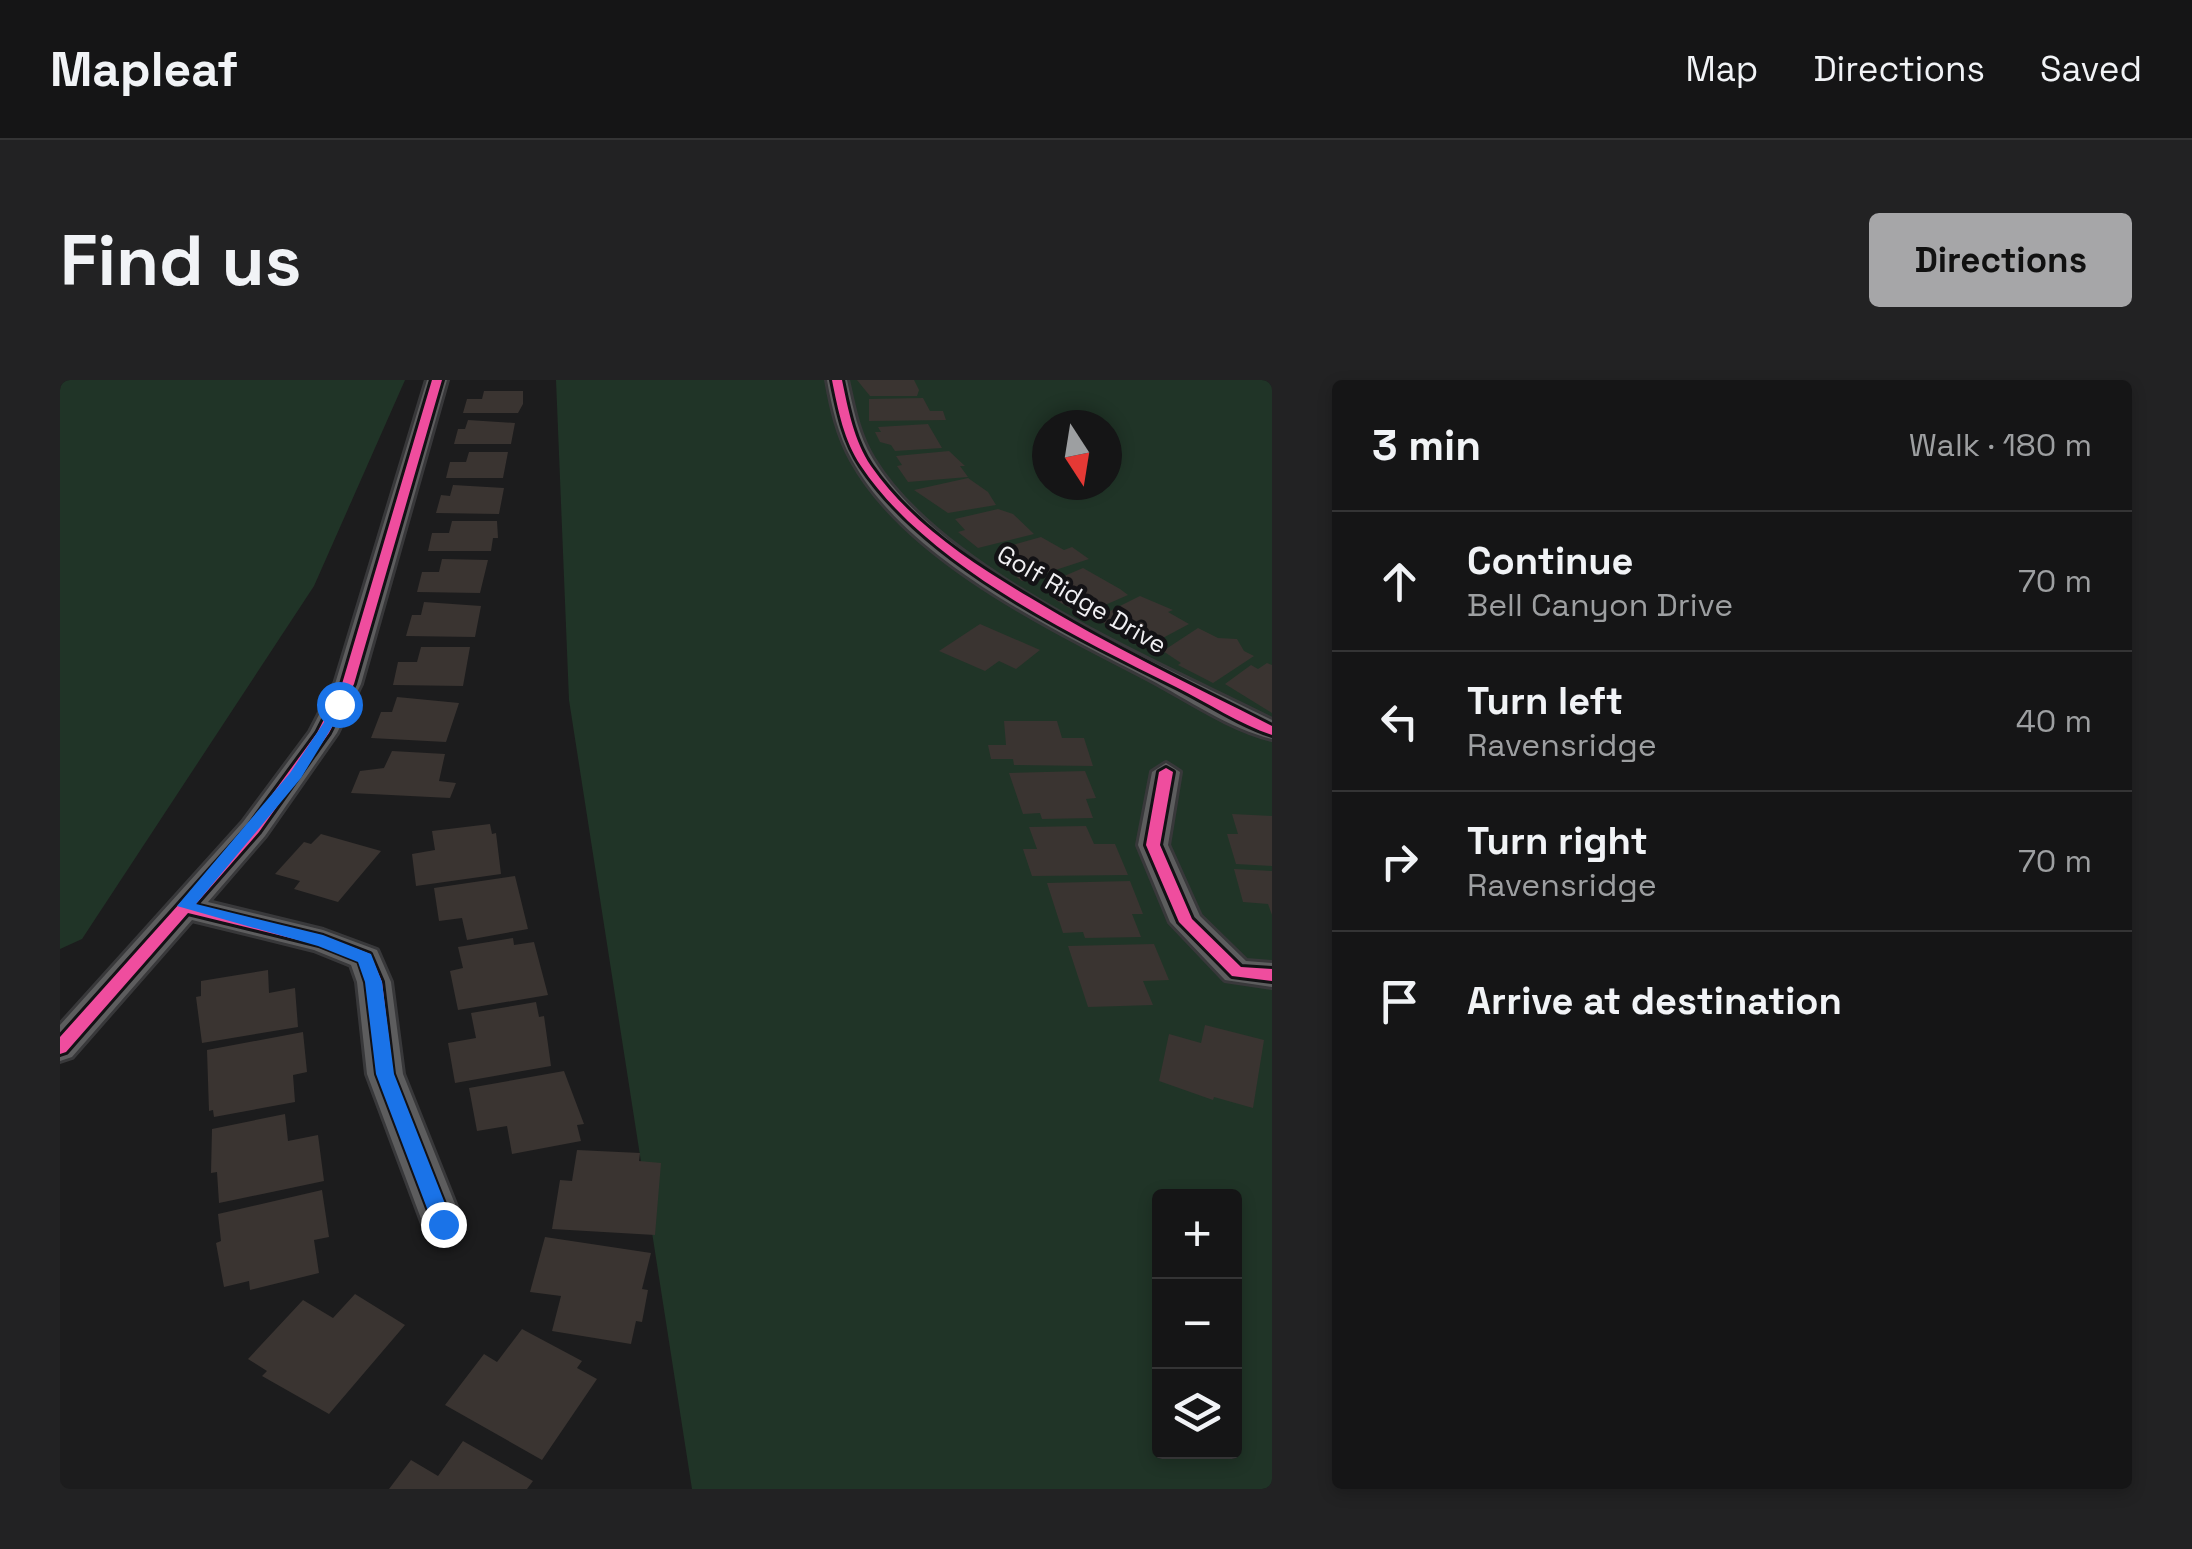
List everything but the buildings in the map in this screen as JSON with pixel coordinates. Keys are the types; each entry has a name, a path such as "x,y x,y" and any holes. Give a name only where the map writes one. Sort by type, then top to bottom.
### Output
{"street":[{"path":"60,1048 296,775 339,704 362,641 436,380"},
{"name":"Golf Ridge Drive","path":"837,380 848,430 867,468 933,536 1038,607 1272,732"},
{"path":"1166,772 1153,845 1186,922 1237,972 1272,975"},
{"path":"185,906 323,941 365,958 374,982 385,1074 443,1224"}],"green space":[{"path":"60,380 405,380 314,586 82,939 60,949"},
{"path":"556,380 1272,380 1272,1489 692,1489 569,700"}],"cycle path":[{"path":"60,1048 254,829 323,733 348,684 437,380"},
{"path":"837,380 851,435 866,466 898,505 941,544 1051,616 1272,731"},
{"path":"1166,772 1153,845 1186,922 1237,972 1272,975"},
{"path":"185,907 323,941 365,958 374,982 385,1074 443,1224"}],"route":[{"path":"339,704 296,775 185,906 323,941 365,958 374,982 385,1074 443,1224"}]}
